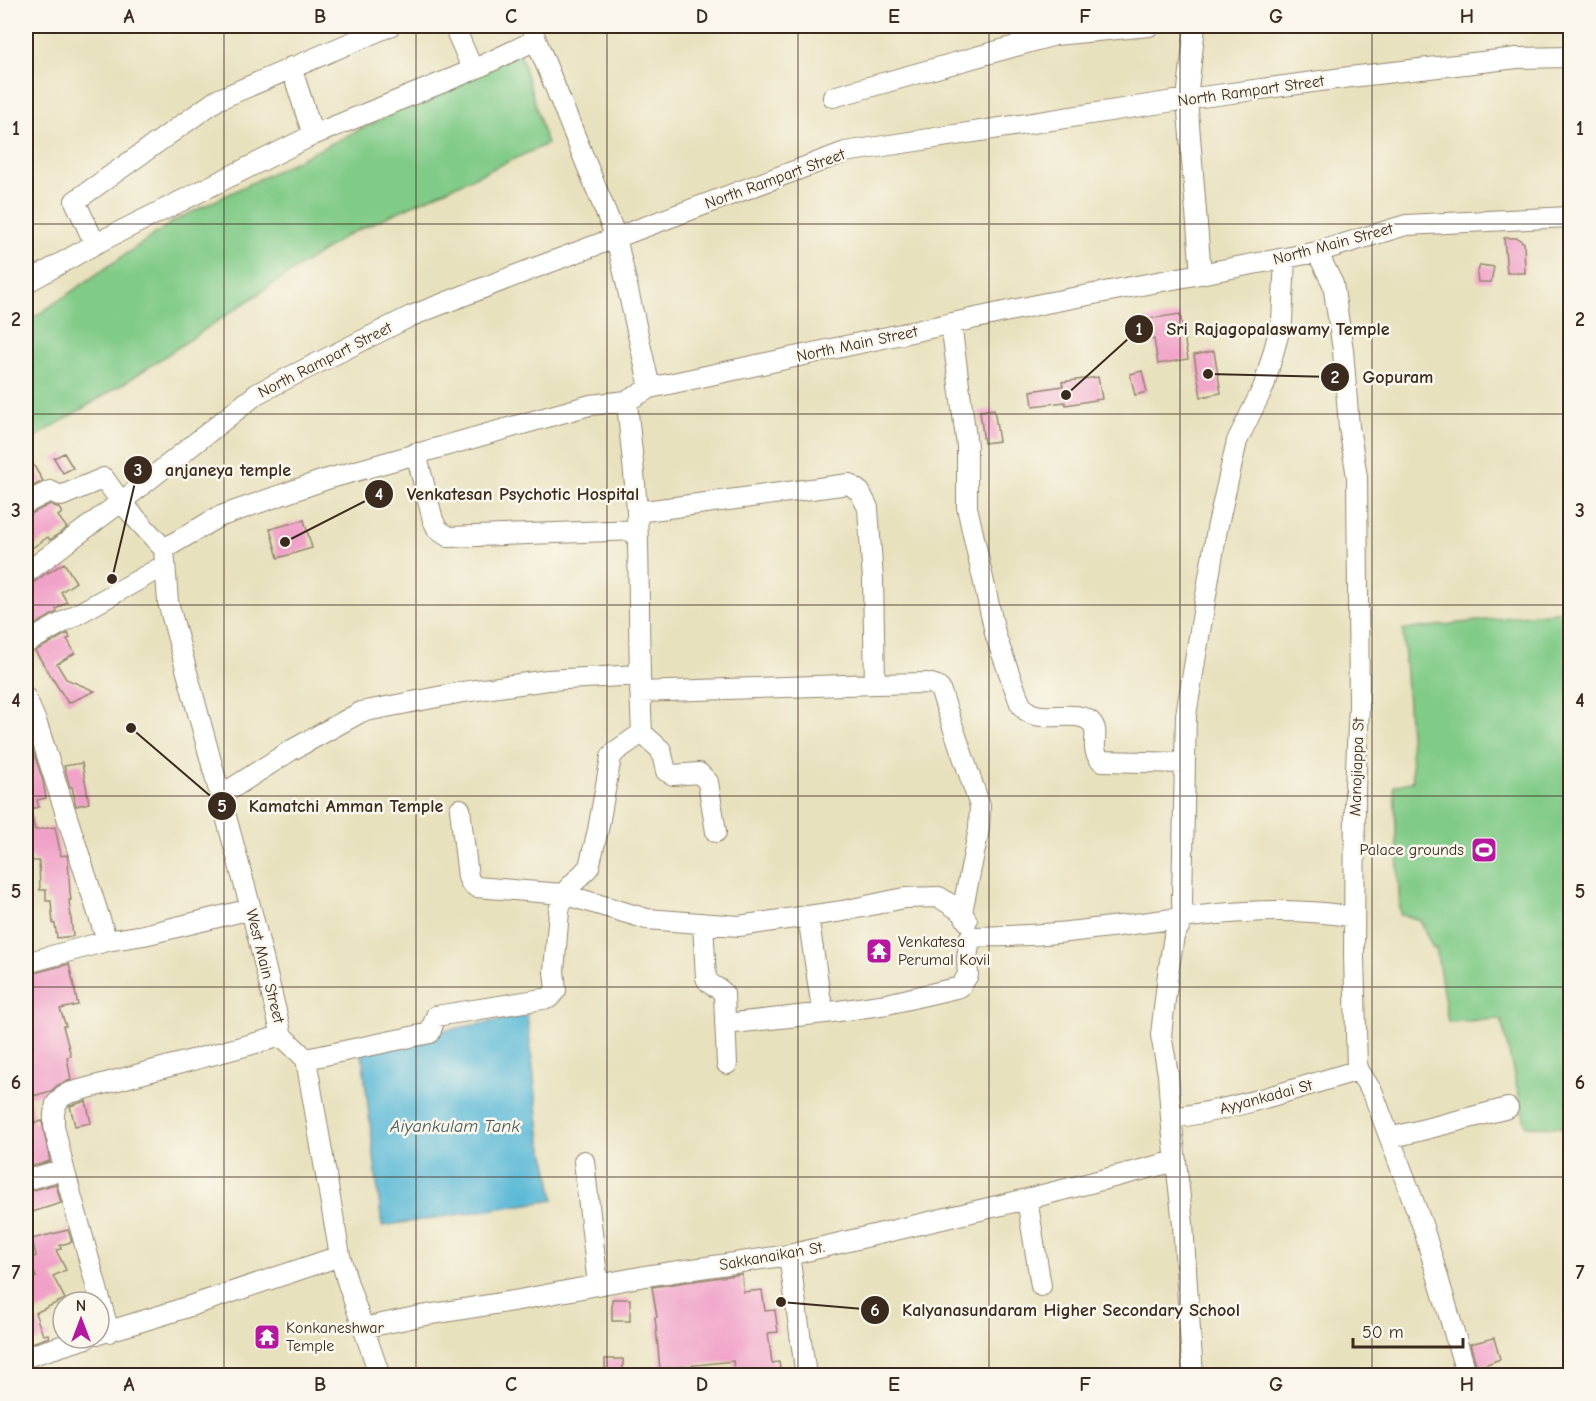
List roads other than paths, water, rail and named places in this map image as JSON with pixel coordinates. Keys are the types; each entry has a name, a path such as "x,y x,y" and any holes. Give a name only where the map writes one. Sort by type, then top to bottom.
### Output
{"street":[{"path":"95,244 75,201 217,100 390,26"},
{"path":"454,26 473,70"},
{"path":"833,97 1055,35 1149,26"},
{"path":"1195,26 1187,99 1201,274"},
{"path":"26,283 95,244 313,135 473,70 536,39 616,237 650,388"},
{"name":"North Rampart Street","path":"26,573 122,502 258,393 411,316 845,152 1187,99 1457,64 1517,58 1570,57"},
{"path":"291,67 313,135"},
{"name":"North Main Street","path":"26,643 165,557 218,517 324,480 416,453 590,405 627,401 650,388 1046,303 1317,252 1406,225 1570,217"},
{"name":"Manojiappa St","path":"1317,252 1333,284 1357,477 1359,706 1355,788 1354,917 1357,1068 1373,1093 1423,1227 1467,1376"},
{"path":"1193,1376 1183,1224 1168,1074 1161,1035 1174,936 1183,910 1186,715 1217,529 1238,441 1264,386 1282,321 1285,258"},
{"path":"951,323 967,446 967,507 996,638 1023,710 1035,715 1080,717 1088,720 1093,724 1095,731 1097,757 1102,761 1185,763"},
{"path":"627,401 637,521 639,684 642,733 661,750 666,771 673,774 699,773 708,782 716,832"},
{"path":"416,453 432,520 438,530 450,537 637,521 849,484 860,492 868,508 873,580 874,684"},
{"path":"26,503 50,490 61,496 104,478 165,557"},
{"name":"West Main Street","path":"165,557 168,602 251,909 282,1036 306,1059"},
{"path":"220,796 290,751 361,712 463,692 548,680 639,684 928,683 940,689 980,806 979,829 962,912"},
{"path":"26,698 37,724 107,941"},
{"path":"380,1376 340,1256 306,1059 430,1033 436,1016 549,998 556,990 554,970 559,911 563,894 589,867 611,757 642,733"},
{"path":"460,809 468,876 476,887 563,894 647,919 739,926 843,911 904,898 939,897 962,912 966,919 970,937 967,959 968,975 960,987 887,1004 725,1024"},
{"path":"26,963 107,941 144,935 251,909"},
{"path":"970,937 1055,934 1183,910 1232,912 1271,910 1331,913 1354,917"},
{"path":"808,916 820,996 825,1013"},
{"path":"702,923 706,978 711,985 720,989 724,994 727,1064"},
{"path":"94,1290 54,1122 56,1104 69,1093 282,1036"},
{"name":"Ayyankadai St","path":"1172,1124 1359,1070"},
{"path":"1390,1138 1508,1108"},
{"path":"584,1161 598,1285"},
{"name":"Sakkanaikan St.","path":"363,1328 645,1276 789,1255 1176,1161"},
{"path":"26,1180 64,1169"},
{"path":"1027,1199 1041,1286"},
{"path":"789,1255 806,1376"},
{"path":"111,1331 340,1256"},
{"path":"26,1357 51,1349"},
{"path":"26,1365 31,1376"}],"water":[{"name":"Aiyankulam Tank","path":"527,1015 541,1141 554,1200 382,1226 361,1046"}],"place":[{"name":"Gopuram","path":"1208,374"},
{"name":"Sri Rajagopalaswamy Temple","path":"1066,395"},
{"name":"Venkatesan Psychotic Hospital","path":"285,542"},
{"name":"anjaneya temple","path":"112,579"},
{"name":"Kamatchi Amman Temple","path":"131,728"},
{"name":"Palace grounds","path":"1484,850"},
{"name":"Venkatesa Perumal Kovil","path":"879,951"},
{"name":"Kalyanasundaram Higher Secondary School","path":"781,1302"},
{"name":"Konkaneshwar Temple","path":"267,1337"}]}
